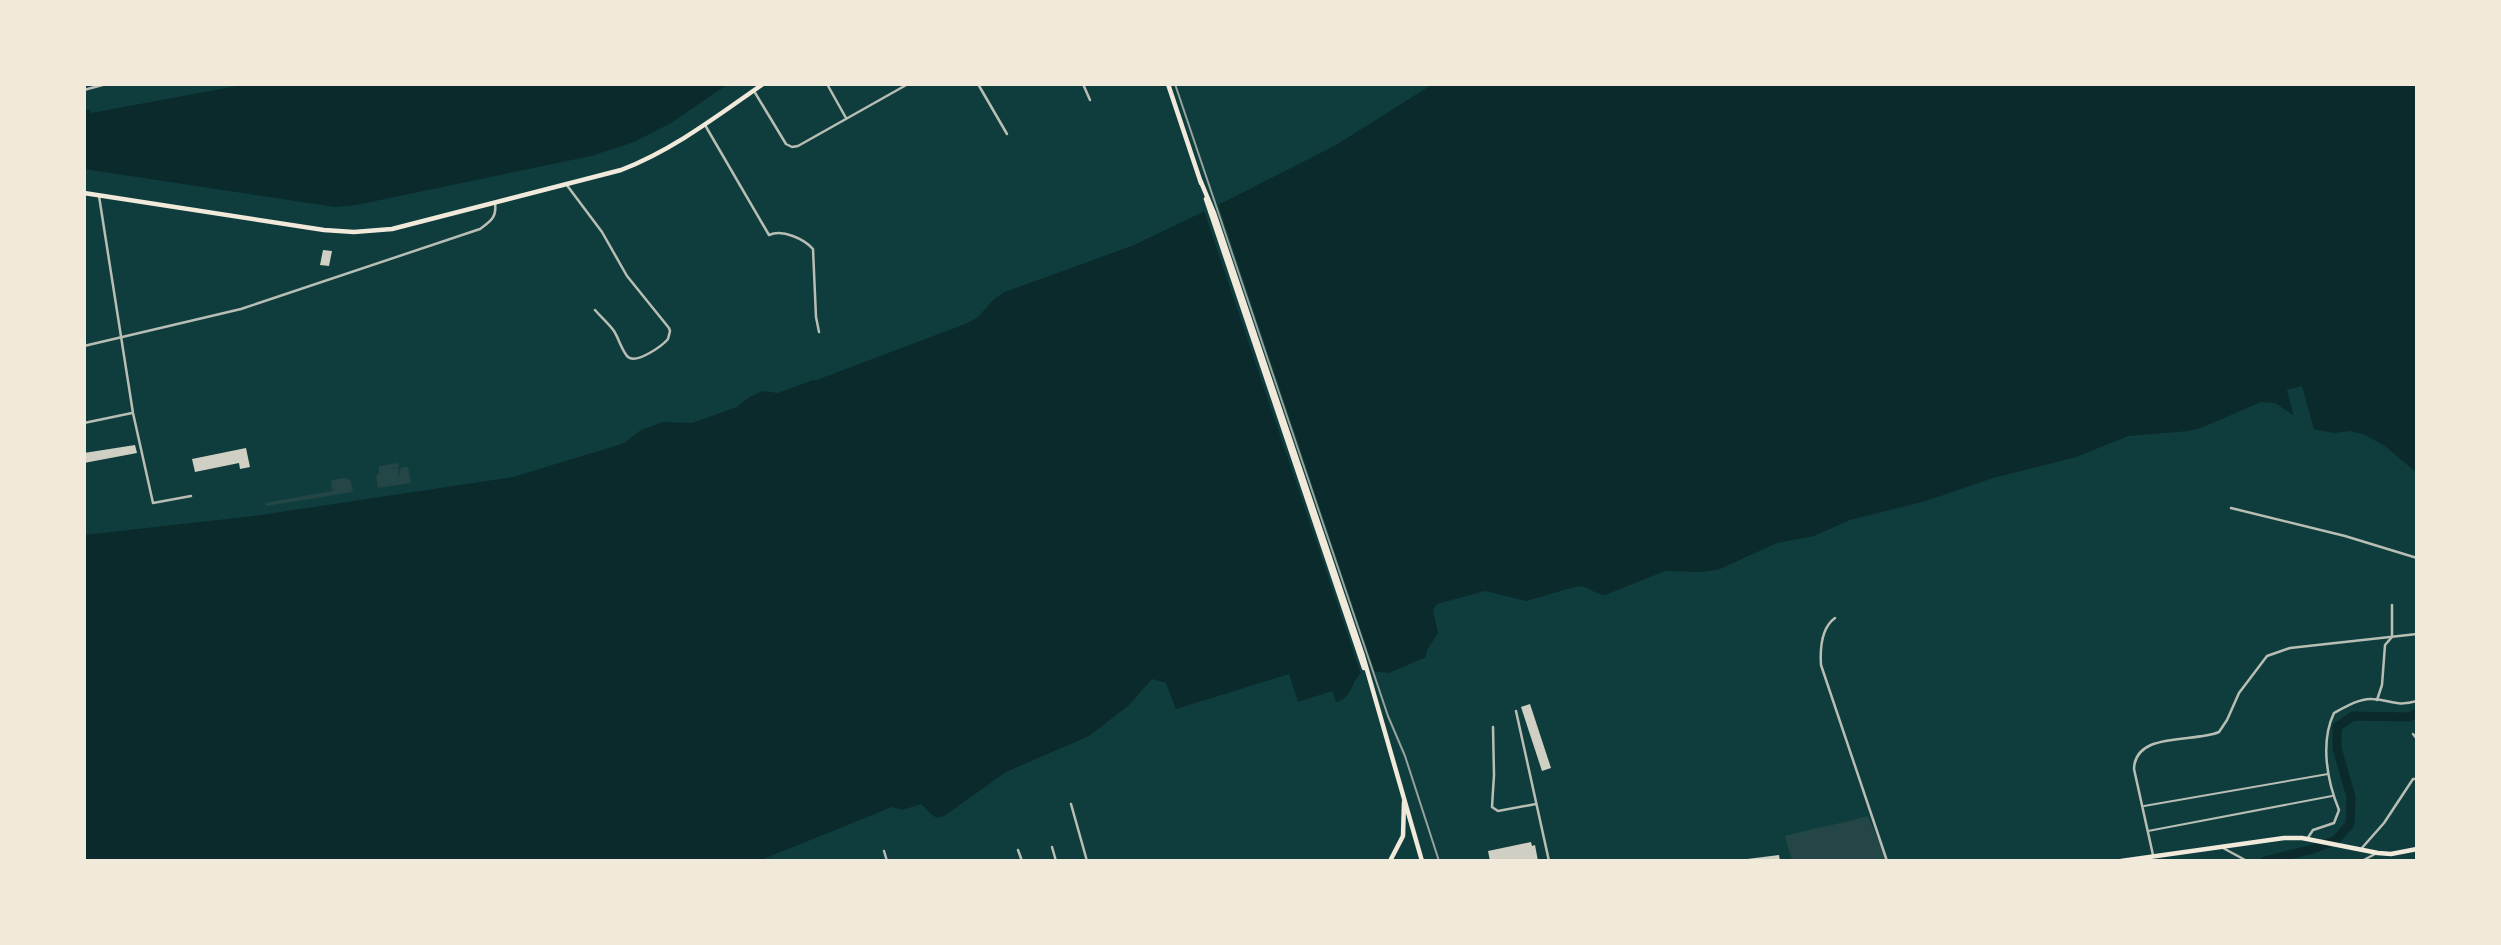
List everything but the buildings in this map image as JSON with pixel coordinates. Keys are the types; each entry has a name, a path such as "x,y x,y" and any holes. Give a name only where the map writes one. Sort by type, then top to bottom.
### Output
{"main road":[{"path":"84,193 340,232 392,229 644,162 664,152 763,84"},
{"path":"1168,84 1363,656 1422,861"},
{"path":"1390,861 1399,845 1405,824 1402,788"},
{"path":"2121,861 2220,846 2304,838 2378,853 2391,854 2417,849"}],"street":[{"path":"84,90 106,84"},
{"path":"827,84 846,119"},
{"path":"754,91 786,144 792,147 908,84"},
{"path":"978,84 1007,134"},
{"path":"1083,84 1090,100"},
{"path":"705,125 769,235 783,233 809,244 813,249 819,332"},
{"path":"566,184 602,232 627,276 670,331 668,339 647,354 636,359 631,358 613,330 595,310"},
{"path":"100,196 134,413 153,503 191,496"},
{"path":"84,346 240,309 480,229 492,220 496,212 495,203"},
{"path":"84,423 134,413"},
{"path":"2231,508 2345,536 2417,558"},
{"path":"2377,700 2382,685 2385,645 2392,637 2392,605"},
{"path":"1835,618 1827,625 1821,646 1821,665 1854,766 1880,832 1887,861"},
{"path":"2153,855 2134,769 2136,757 2155,743 2219,732 2239,693 2267,656 2290,648 2417,634"},
{"path":"2304,838 2313,830 2334,823 2339,810 2329,774 2326,737 2334,713 2370,698 2402,706 2417,701"},
{"path":"1516,711 1549,861"},
{"path":"1493,727 1492,807 1498,811 1536,804"},
{"path":"2413,734 2417,739"},
{"path":"2358,849 2384,823 2413,779 2417,779"},
{"path":"1072,804 1087,861"},
{"path":"2220,846 2248,861"},
{"path":"1052,847 1056,861"},
{"path":"1018,849 1022,861"},
{"path":"884,852 887,861"},
{"path":"2362,861 2378,853"}],"lane":[{"path":"2142,806 2329,774"},
{"path":"2147,832 2333,796"}],"shaded area":[{"path":"248,84 728,84 671,123 634,142 591,156 356,205 335,207 84,169 84,110 90,110 91,113"},
{"path":"1433,84 2417,84 2417,473 2385,446 2365,435 2351,431 2333,433 2314,429 2275,403 2261,402 2203,427 2189,431 2128,436 2076,457 1993,478 1926,501 1850,520 1814,536 1777,543 1720,569 1703,572 1665,571 1605,595 1578,586 1526,601 1485,591 1437,604 1433,610 1438,633 1427,650 1426,657 1389,673 1371,671 1360,674 1348,694 1336,702 1332,691 1298,702 1289,674 1176,709 1166,683 1152,679 1129,705 1089,736 1006,772 944,816 934,816 921,804 902,810 892,807 758,861 84,861 84,535 254,516 513,477 624,443 641,430 663,422 692,423 737,407 762,391 778,393 965,324 1004,292 1134,245 1232,198 1336,145"},
{"path":"398,463 399,467 392,469 399,468 398,480 401,468 408,467 411,483 378,488 376,476 379,466"},
{"path":"346,478 351,481 353,492 266,506 265,503 332,491 335,488 332,489 331,480"},
{"path":"1868,816 1887,861 1792,861 1785,836"}],"pier":[{"path":"1217,201 1376,675 1362,677 1203,208"},
{"path":"1133,242 1134,245 1004,292 977,318 965,324 814,381 813,377 973,317 1003,289"},
{"path":"2302,386 2313,432 2295,420 2287,390"}],"waterway":[{"path":"2265,861 2313,849 2336,840 2350,824 2351,797 2337,748 2337,727 2353,716 2409,717 2417,713"}],"railway":[{"path":"1175,84 1439,861"}]}
